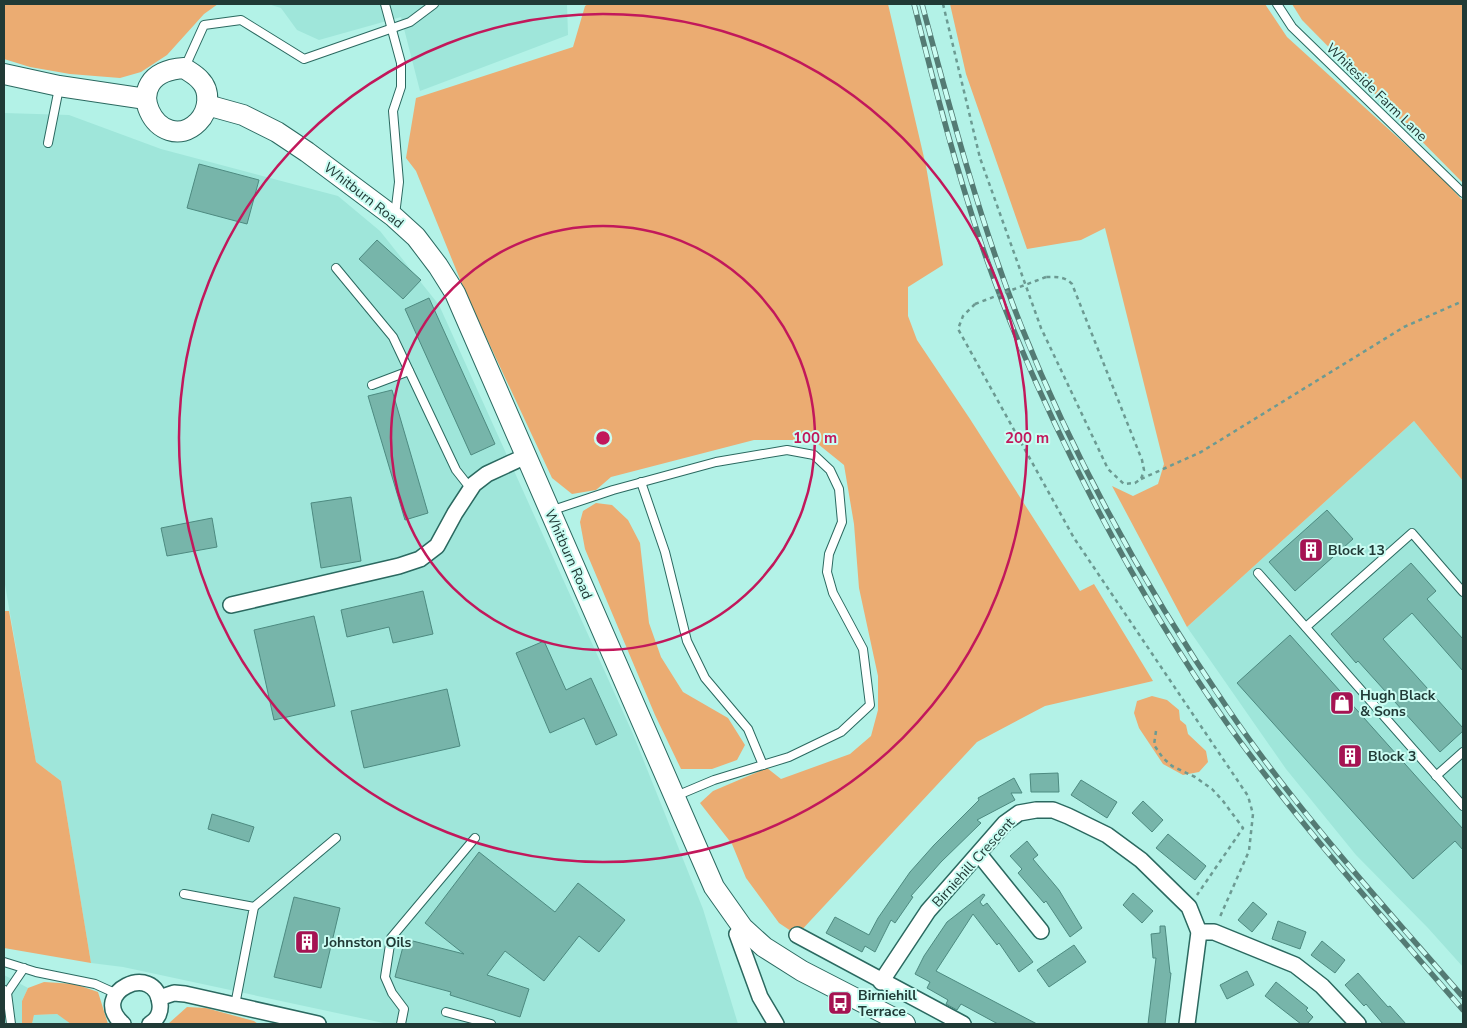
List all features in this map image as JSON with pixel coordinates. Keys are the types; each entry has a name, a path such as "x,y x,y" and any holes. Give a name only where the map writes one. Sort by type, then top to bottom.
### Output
{"main road":[{"path":"184,68 201,80 207,92 207,105 202,118 195,125 178,131 170,130 155,122 148,112 146,99 148,88 158,76 172,69 184,68"},
{"path":"4,74 59,86 146,99"},
{"name":"Whitburn Road","path":"207,105 243,115 278,132 394,217 416,237 455,293 714,887 743,928 764,947 802,971 905,1024"}],"street":[{"path":"231,605 399,566 420,559 437,546 471,489 487,474 526,456"},
{"name":"Birniehill Crescent","path":"881,982 928,911 1004,823 1019,813 1053,810 1107,835 1142,860 1189,907 1206,932 1188,1024"},
{"path":"979,854 1041,931"},
{"path":"743,928 737,934 760,997 776,1024"},
{"path":"1206,932 1295,966 1322,986 1358,1024"},
{"path":"797,935 962,1024"},
{"path":"123,1024 115,1014 113,1006 117,994 124,986 138,982 152,988 159,998 160,1010 158,1016 150,1024"},
{"path":"159,998 174,993 185,994 235,1005 282,1020 318,1024"}],"lane":[{"path":"384,4 401,63 401,87 393,111 399,182 394,217"},
{"path":"184,68 204,25 240,20 304,59 410,22 434,4"},
{"name":"Whiteside Farm Lane","path":"1277,4 1292,26 1463,193"},
{"path":"48,143 59,86"},
{"path":"336,268 394,337 456,470 471,489"},
{"path":"372,385 409,371"},
{"path":"550,511 641,482 716,462 787,450 814,455 830,470 840,489 842,522 828,554 827,572 832,593 864,649 870,705 841,732 789,757 714,780 674,796"},
{"path":"641,482 665,552 687,641 705,678 748,728 763,765"},
{"path":"1306,627 1412,533 1463,592"},
{"path":"1258,573 1463,806"},
{"path":"1436,776 1463,752"},
{"path":"235,1005 254,907 336,838"},
{"path":"401,1024 404,1009 392,993 385,977 391,938 475,838"},
{"path":"184,894 254,907"},
{"path":"4,962 95,984 117,994"},
{"path":"11,1024 5,992 24,968"},
{"path":"446,1012 491,1024"}],"path":[{"path":"943,4 980,158 1040,328 1108,469 1124,484 1135,483 1201,452 1404,327 1463,302"},
{"path":"1141,479 1144,470 1138,446 1072,284 1067,279 1062,277 1046,277 975,304 962,316 958,329 1074,538 1248,796 1253,814 1249,851 1206,932"},
{"path":"1156,731 1154,745 1163,758 1172,766 1195,777 1212,789 1242,828 1189,907"}],"shaded area":[{"path":"4,4 218,4 204,14 167,55 141,72 120,78 70,74 30,67 4,59"},
{"path":"268,4 567,4 568,35 420,91 401,17 319,40 297,30 281,8"},
{"path":"588,4 888,4 926,166 943,265 908,287 908,316 917,340 1080,591 1094,584 1153,681 1045,706 977,742 797,935 779,923 746,878 732,844 700,803 713,791 767,768 781,779 850,754 871,736 878,710 878,676 859,588 854,524 844,465 813,440 754,440 611,477 596,490 572,494 552,478 466,294 416,171 406,158 416,98 573,47 585,6"},
{"path":"950,4 1265,4 1287,37 1438,174 1463,201 1463,481 1414,421 1187,627 1112,486 1133,496 1158,484 1164,464 1105,228 1081,240 1027,249 966,74"},
{"path":"1292,4 1463,4 1463,183 1302,20"},
{"path":"4,113 69,115 161,149 338,196 380,231 439,305 633,734 703,909 738,1024 388,1024 123,967 91,963 61,781 36,762 4,579"},
{"path":"1414,421 1463,481 1463,967 1428,928 1356,855 1286,769 1187,627"},
{"path":"596,503 612,505 628,520 640,543 649,623 661,657 683,692 728,718 745,745 737,760 712,769 681,769 655,715 585,549 580,522 583,511"},
{"path":"4,611 9,611 36,762 61,781 91,963 4,948"},
{"path":"1152,696 1167,700 1179,710 1180,720 1186,725 1188,734 1206,751 1208,762 1199,772 1183,775 1163,764 1139,728 1134,713 1137,701"},
{"path":"4,975 28,988 22,1001 22,1024 4,1024"},
{"path":"44,982 75,984 98,992 108,1024 71,1024 57,1014 34,1015 32,1024 22,1024 22,1001 28,988"},
{"path":"187,1007 206,1008 254,1021 258,1024 168,1024"},
{"path":"57,1014 71,1024 32,1024 34,1015"}],"building":[{"path":"199,164 259,180 247,224 187,208"},
{"path":"377,240 421,280 403,299 359,259"},
{"path":"429,298 495,444 471,455 405,309"},
{"path":"392,390 428,513 405,520 368,396"},
{"path":"351,497 361,561 321,568 311,503"},
{"name":"Block 13","path":"1327,510 1353,539 1295,591 1269,562"},
{"path":"212,518 217,547 167,556 161,528"},
{"path":"1411,563 1436,591 1427,599 1463,639 1463,671 1412,613 1383,639 1463,728 1463,731 1440,752 1358,661 1356,663 1331,634"},
{"path":"423,591 433,634 393,643 389,627 347,637 341,610"},
{"path":"314,616 335,706 274,720 254,630"},
{"name":"Block 3","path":"1290,635 1463,829 1463,850 1455,841 1413,879 1237,683"},
{"path":"544,641 566,690 591,678 617,735 596,745 584,718 550,733 516,653"},
{"path":"447,689 460,746 364,768 351,711"},
{"path":"1058,773 1059,792 1031,792 1030,774"},
{"path":"1014,778 1022,793 1011,793 1015,800 977,820 981,823 941,862 911,896 913,897 895,923 891,920 875,952 865,946 862,952 826,933 835,917 869,935 878,918 910,872 934,845 979,800 978,798"},
{"path":"1081,780 1117,802 1107,818 1071,795"},
{"path":"1143,801 1163,820 1152,832 1132,813"},
{"path":"212,814 254,827 249,842 208,829"},
{"path":"1168,834 1206,866 1195,880 1156,848"},
{"path":"1027,841 1038,855 1033,859 1059,890 1082,928 1070,937 1046,901 1044,903 1018,873 1022,869 1010,856"},
{"path":"479,852 555,912 578,883 625,920 599,952 579,936 544,981 505,951 487,975 529,989 520,1017 450,995 451,992 395,977 405,939 464,954 425,923"},
{"path":"1133,893 1153,911 1142,923 1123,905"},
{"path":"983,894 985,895 980,902 983,906 987,903 1033,962 1019,972 999,943 997,945 973,914 936,971 1037,1024 998,1024 961,1004 957,1010 946,1004 948,1000 927,988 930,982 915,974 924,956 947,922"},
{"name":"Johnston Oils","path":"294,897 340,908 321,988 274,977"},
{"path":"1253,902 1267,914 1252,932 1238,920"},
{"path":"1278,921 1306,932 1300,949 1272,939"},
{"path":"1160,926 1165,926 1171,973 1165,1024 1148,1024 1156,958 1153,958 1151,934 1160,933"},
{"path":"1322,941 1345,960 1335,973 1311,955"},
{"path":"1074,945 1086,962 1049,987 1037,970"},
{"path":"1247,971 1254,985 1227,999 1220,985"},
{"path":"1358,973 1406,1024 1383,1024 1366,1004 1364,1006 1345,985"},
{"path":"1276,982 1308,1008 1306,1010 1313,1017 1307,1024 1301,1024 1265,996"}],"railway":[{"path":"914,4 952,148 990,270 1048,410 1113,539 1175,645 1226,722 1254,760 1341,869 1463,1010"},
{"path":"922,4 967,168 1007,288 1043,378 1115,526 1200,667 1284,786 1342,858 1463,997"}],"place":[{"name":"Block 13","path":"1311,550"},
{"name":"Hugh Black & Sons","path":"1342,703"},
{"name":"Block 3","path":"1350,756"},
{"name":"Johnston Oils","path":"307,942"},
{"name":"Birniehill Terrace","path":"840,1003"}]}
